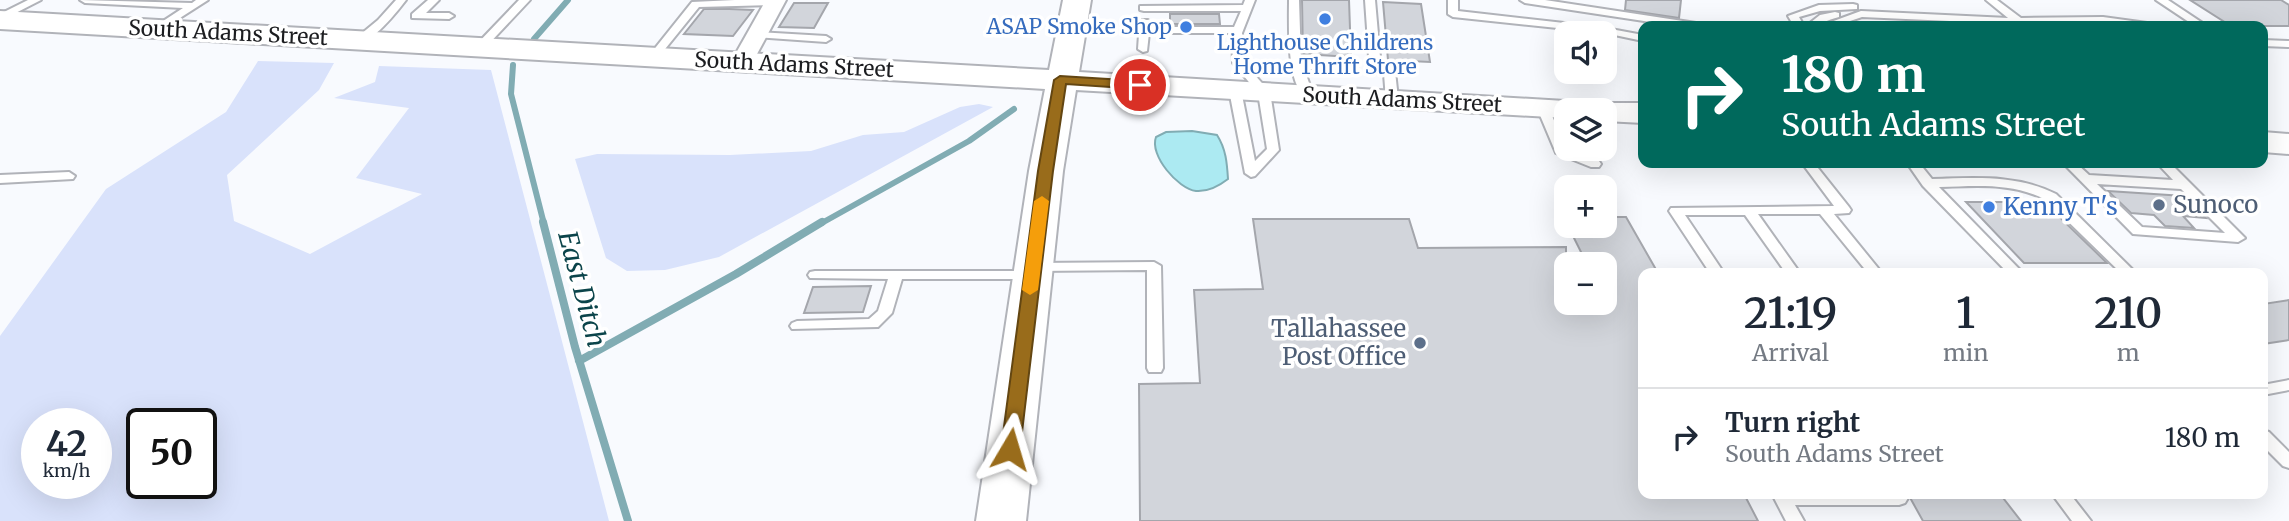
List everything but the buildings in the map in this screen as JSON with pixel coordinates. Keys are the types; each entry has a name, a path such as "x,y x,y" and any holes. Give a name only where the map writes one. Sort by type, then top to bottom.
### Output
{"main road":[{"path":"1001,521 1032,271 1060,80 1077,0"},
{"name":"South Adams Street","path":"0,19 653,57 750,49 1060,80 1554,109"},
{"path":"1617,112 1638,113"},
{"path":"2268,142 2289,144"},
{"path":"2268,158 2289,160"}],"street":[{"path":"750,49 776,1"}],"lane":[{"path":"0,19 36,0"},
{"path":"85,0 199,3"},
{"path":"359,41 382,22 401,0"},
{"path":"434,0 416,16 449,16"},
{"path":"480,47 525,0"},
{"path":"1294,0 1296,65 1307,94"},
{"path":"1370,0 1376,71 1389,71 1392,99"},
{"path":"1453,0 1453,14 1554,25"},
{"path":"1524,0 1568,3 1668,21"},
{"path":"1991,0 2018,21"},
{"path":"2161,0 2194,21"},
{"path":"653,57 696,4 776,1"},
{"path":"158,29 199,3"},
{"path":"1564,21 1568,3"},
{"path":"1143,49 1144,4 1248,4 1238,30 1238,63 1250,91 1273,150 1251,173 1250,91"},
{"path":"1796,21 1793,16 1809,9 1854,8 1990,21"},
{"path":"1818,21 1854,8"},
{"path":"1833,21 1854,8"},
{"path":"2083,21 2110,21"},
{"path":"1143,30 1238,30"},
{"path":"1617,34 1638,37"},
{"path":"750,49 826,39"},
{"path":"2268,43 2289,44"},
{"path":"1296,65 1341,67"},
{"path":"1714,268 1676,211 1844,209 1812,168"},
{"path":"1917,168 2010,268"},
{"path":"2074,168 2138,231 2238,238 2168,168"},
{"path":"0,179 69,176"},
{"path":"2085,179 2185,185"},
{"path":"1928,183 2020,183 2039,189 2051,197 2124,268"},
{"path":"1824,209 1871,268"},
{"path":"1748,210 1789,268"},
{"path":"815,275 896,275 1154,266 1155,368"},
{"path":"797,326 873,324 885,313 896,275"},
{"path":"2268,389 2289,385"},
{"path":"2268,441 2289,462"},
{"path":"1783,499 1795,521"},
{"path":"2064,499 2082,521"}],"shaded area":[{"path":"258,61 334,63 319,90 227,175 234,221 310,254 422,194 356,178 409,108 334,98 375,82 379,66 491,70 609,521 0,521 0,336 106,189 226,112"},
{"path":"979,104 993,107 719,257 665,270 627,271 606,258 575,159 597,154 730,155 811,151 863,135 904,132 960,107"},
{"path":"1192,131 1217,135 1226,162 1228,179 1217,186 1200,191 1189,189 1174,178 1161,161 1155,144 1156,137 1166,132"}],"waterway":[{"name":"East Ditch","path":"534,39 568,0"},
{"name":"East Ditch","path":"513,65 511,94 544,224"},
{"path":"820,224 969,141 1014,109"},
{"name":"East Ditch","path":"543,222 579,361"},
{"path":"579,361 736,274 822,222"},
{"name":"East Ditch","path":"579,361 628,521"}],"slow traffic":[{"path":"1030,290 1042,201"}],"place":[{"name":"Lighthouse Childrens Home Thrift Store","path":"1325,19"},
{"name":"ASAP Smoke Shop","path":"1186,27"},
{"name":"Sunoco","path":"2159,205"},
{"name":"Kenny T's","path":"1989,207"},
{"name":"Tallahassee Post Office","path":"1420,343"}],"route":[{"path":"1010,449 1060,80 1140,85"}]}
